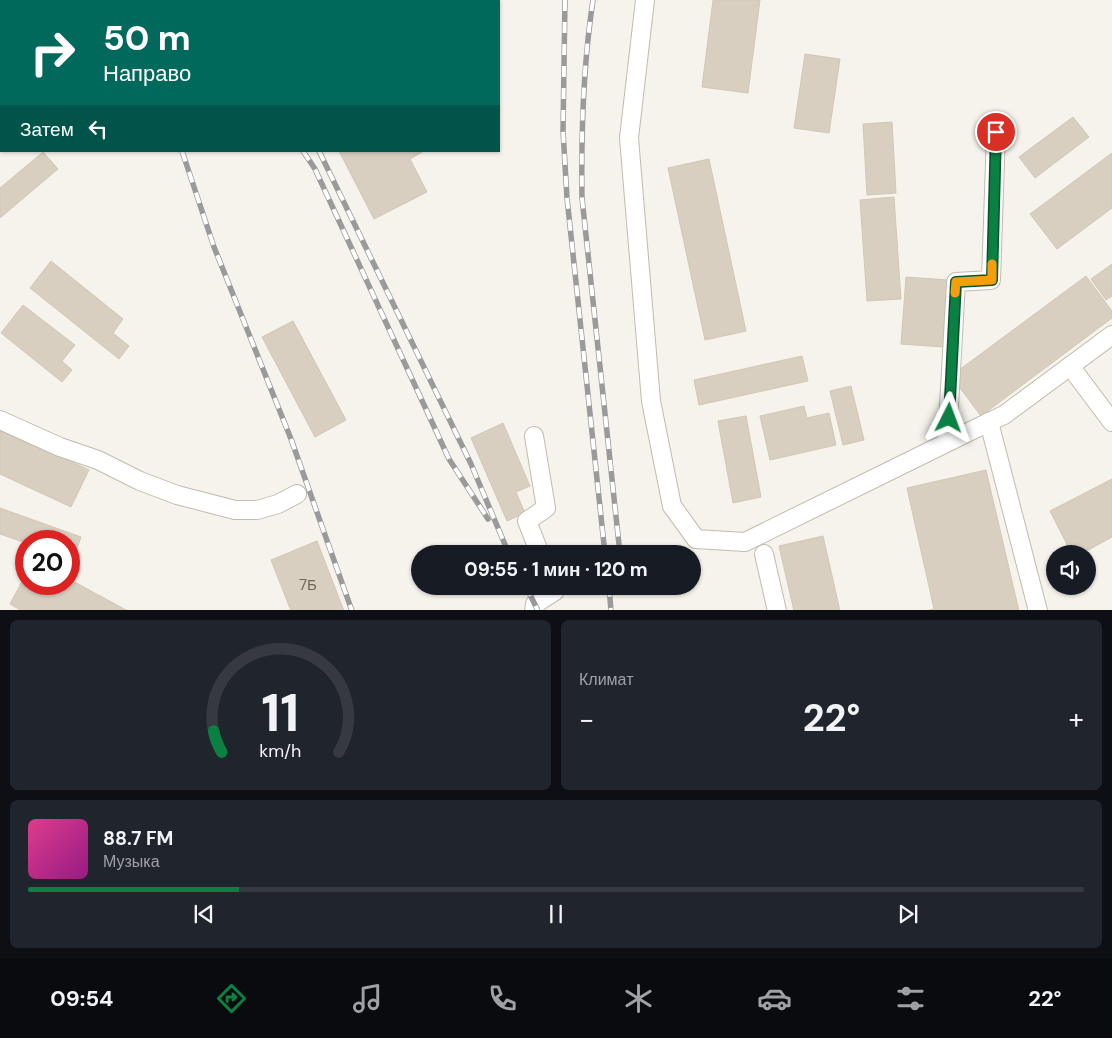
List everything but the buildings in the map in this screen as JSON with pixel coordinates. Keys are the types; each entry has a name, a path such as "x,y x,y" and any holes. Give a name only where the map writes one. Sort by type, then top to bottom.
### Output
{"street":[{"path":"645,0 629,138 650,401 672,506 696,539 745,542 1004,414 1112,335"},
{"path":"947,442 956,282 992,280 996,132"},
{"path":"1070,366 1112,422"},
{"path":"0,420 60,447 98,460 176,495 235,510 257,510 278,504 297,494"},
{"path":"989,422 1038,610"},
{"path":"534,436 546,508 527,521 536,545"},
{"path":"764,554 777,610"},
{"path":"534,610 535,604 549,595"}],"railway":[{"path":"565,0 563,131 567,198 604,545"},
{"path":"593,0 583,99 582,198 619,545"},
{"path":"182,152 214,247 291,439 352,610"},
{"path":"304,152 315,169 449,459 488,519"},
{"path":"319,152 471,464 505,545"},
{"path":"530,595 538,610"},
{"path":"610,595 611,610"}],"slow traffic":[{"path":"955,293 956,282 992,280 992,264"}],"route":[{"path":"949,418 956,282 992,280 996,132"}]}
